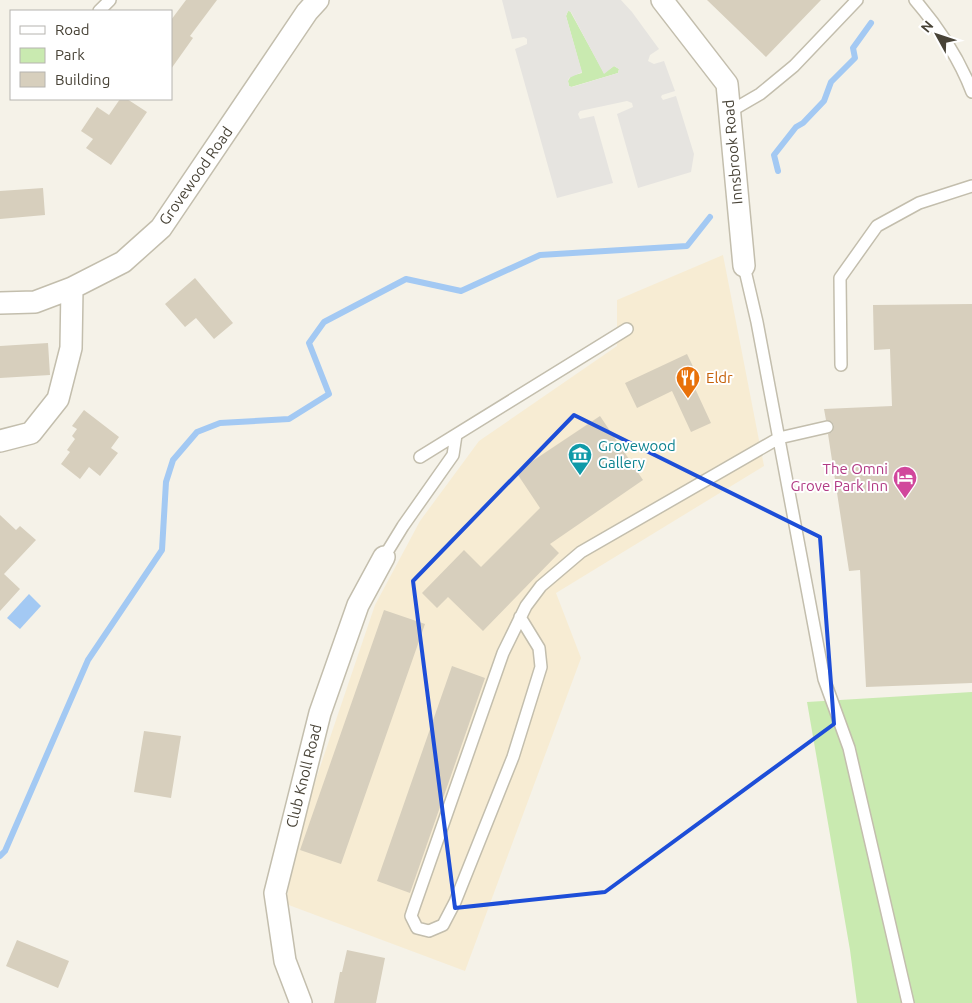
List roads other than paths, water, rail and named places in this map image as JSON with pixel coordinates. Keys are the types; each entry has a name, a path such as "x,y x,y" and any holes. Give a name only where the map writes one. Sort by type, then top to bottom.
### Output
{"street":[{"name":"Grovewood Road","path":"0,303 35,302 72,288 123,262 161,228 307,12 318,0"},
{"name":"Innsbrook Road","path":"662,0 727,84 744,266"},
{"path":"0,441 31,433 58,398 71,348 72,288"},
{"name":"Club Knoll Road","path":"301,1003 284,961 275,893 320,713 358,605 384,557"}],"lane":[{"path":"100,10 110,0"},
{"path":"729,112 760,94 794,66 857,0"},
{"path":"915,0 933,21 958,62 972,92"},
{"path":"842,365 840,278 876,226 919,203 972,186"},
{"path":"744,266 757,322 824,679 849,748 908,1003"},
{"path":"420,457 628,329"},
{"path":"520,617 538,648 541,667 513,757 455,902 443,925 429,931 417,928 412,916 414,907 502,653 520,617 526,606 542,586 580,552 779,438 827,427"},
{"path":"384,557 403,526 453,455 456,435"}],"water":[{"path":"29,594 41,606 20,629 7,618"}],"waterway":[{"path":"778,171 774,155 796,127 803,123 824,101 831,82 855,58 853,48 871,23"},
{"path":"0,856 5,851 88,660 162,550 166,482 173,460 197,432 220,423 289,419 329,394 309,343 324,322 406,279 461,291 540,255 687,246 710,217"}],"place":[{"name":"Eldr","path":"688,399"},
{"name":"Grovewood Gallery","path":"580,476"},
{"name":"The Omni Grove Park Inn","path":"905,499"}]}
